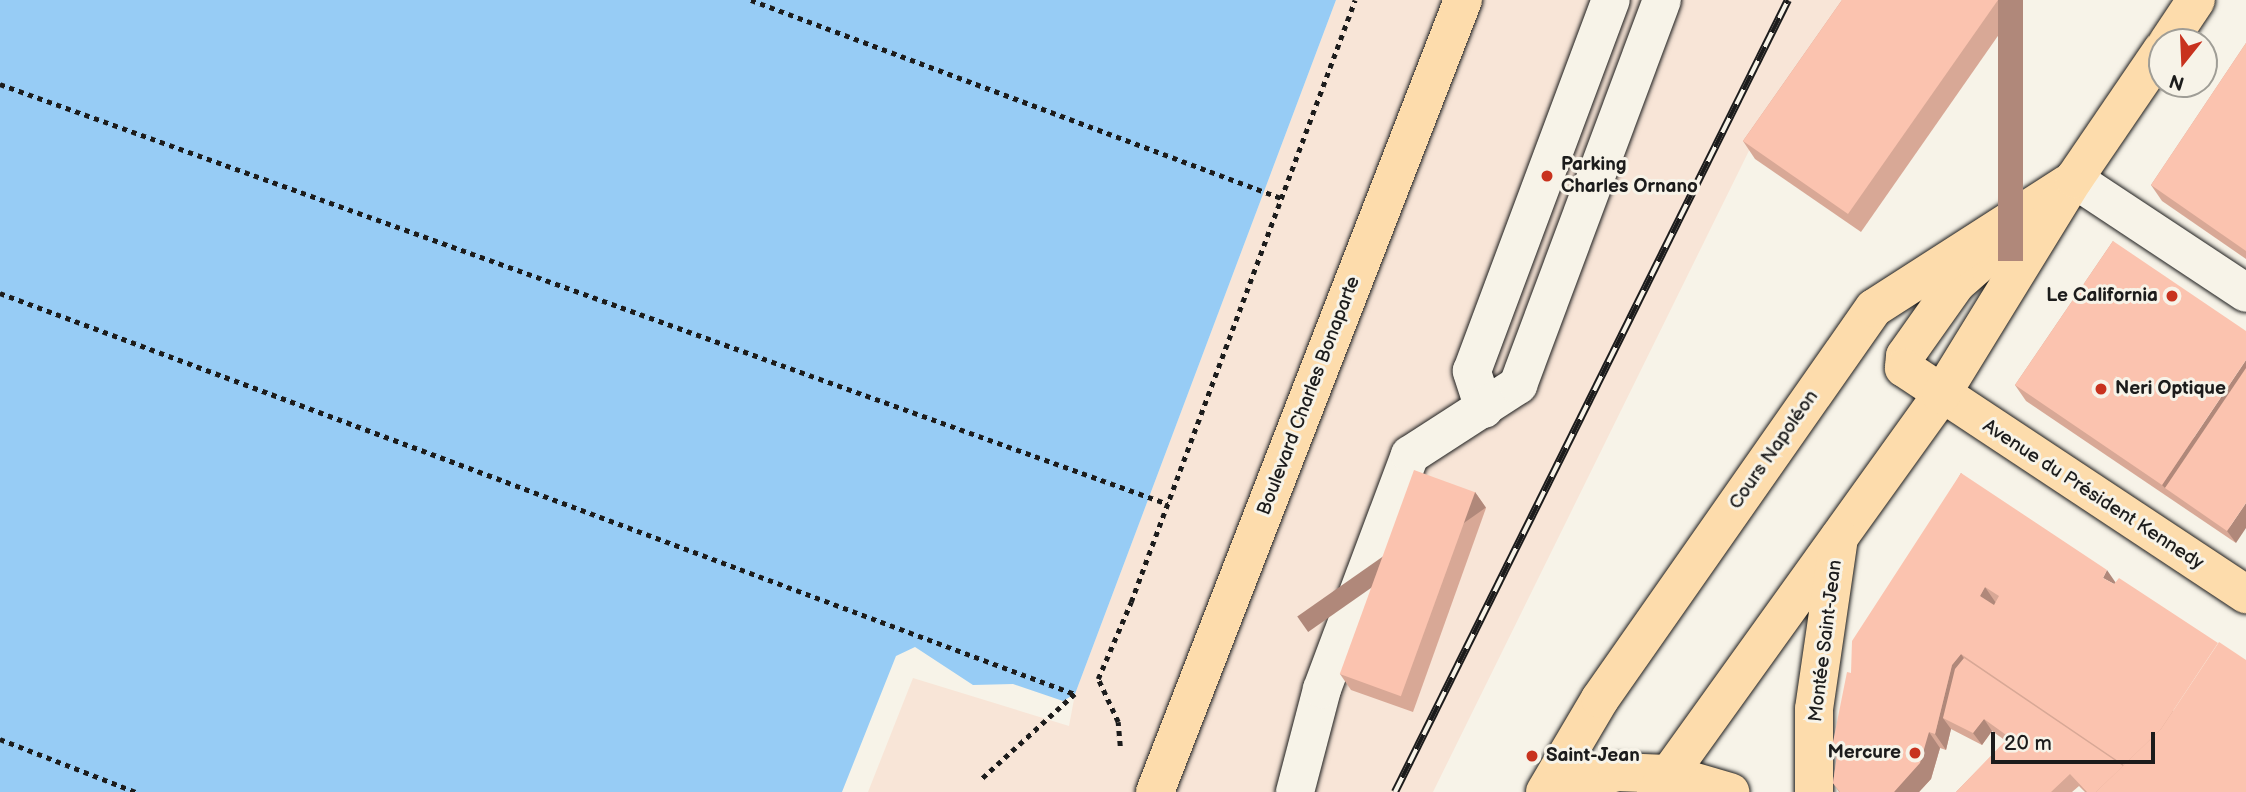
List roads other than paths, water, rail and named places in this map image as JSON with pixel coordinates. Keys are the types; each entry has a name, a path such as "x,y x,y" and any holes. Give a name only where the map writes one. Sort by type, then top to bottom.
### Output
{"main road":[{"name":"Boulevard Charles Bonaparte","path":"1155,792 1463,0"},
{"path":"2177,28 2196,0"},
{"name":"Cours Napoléon","path":"1546,792 1617,772 1662,783 1839,533 1941,395 2074,179 2148,71"},
{"name":"Cours Napoléon","path":"1546,792 1600,699 1874,308 2074,179"},
{"name":"Avenue du Président Kennedy","path":"2074,179 1956,284 1905,356 1904,368 1941,395 2246,594"},
{"name":"Montée Saint-Jean","path":"1814,792 1814,709 1839,533"},
{"path":"1662,783 1730,792"}],"street":[{"path":"1484,410 1472,371 1611,0"},
{"path":"1295,792 1322,689 1409,455 1484,410 1518,385 1662,0"},
{"path":"2074,179 2246,293"}],"water":[{"path":"0,0 1336,0 1075,694 1063,701 1013,684 973,685 915,647 896,656 842,792 0,792"}],"railway":[{"path":"1395,792 1788,0"}],"place":[{"name":"Parking Charles Ornano","path":"1547,176"},
{"name":"Le California","path":"2172,296"},
{"name":"Neri Optique","path":"2101,389"},
{"name":"Mercure","path":"1915,753"},
{"name":"Saint-Jean","path":"1532,756"}]}
